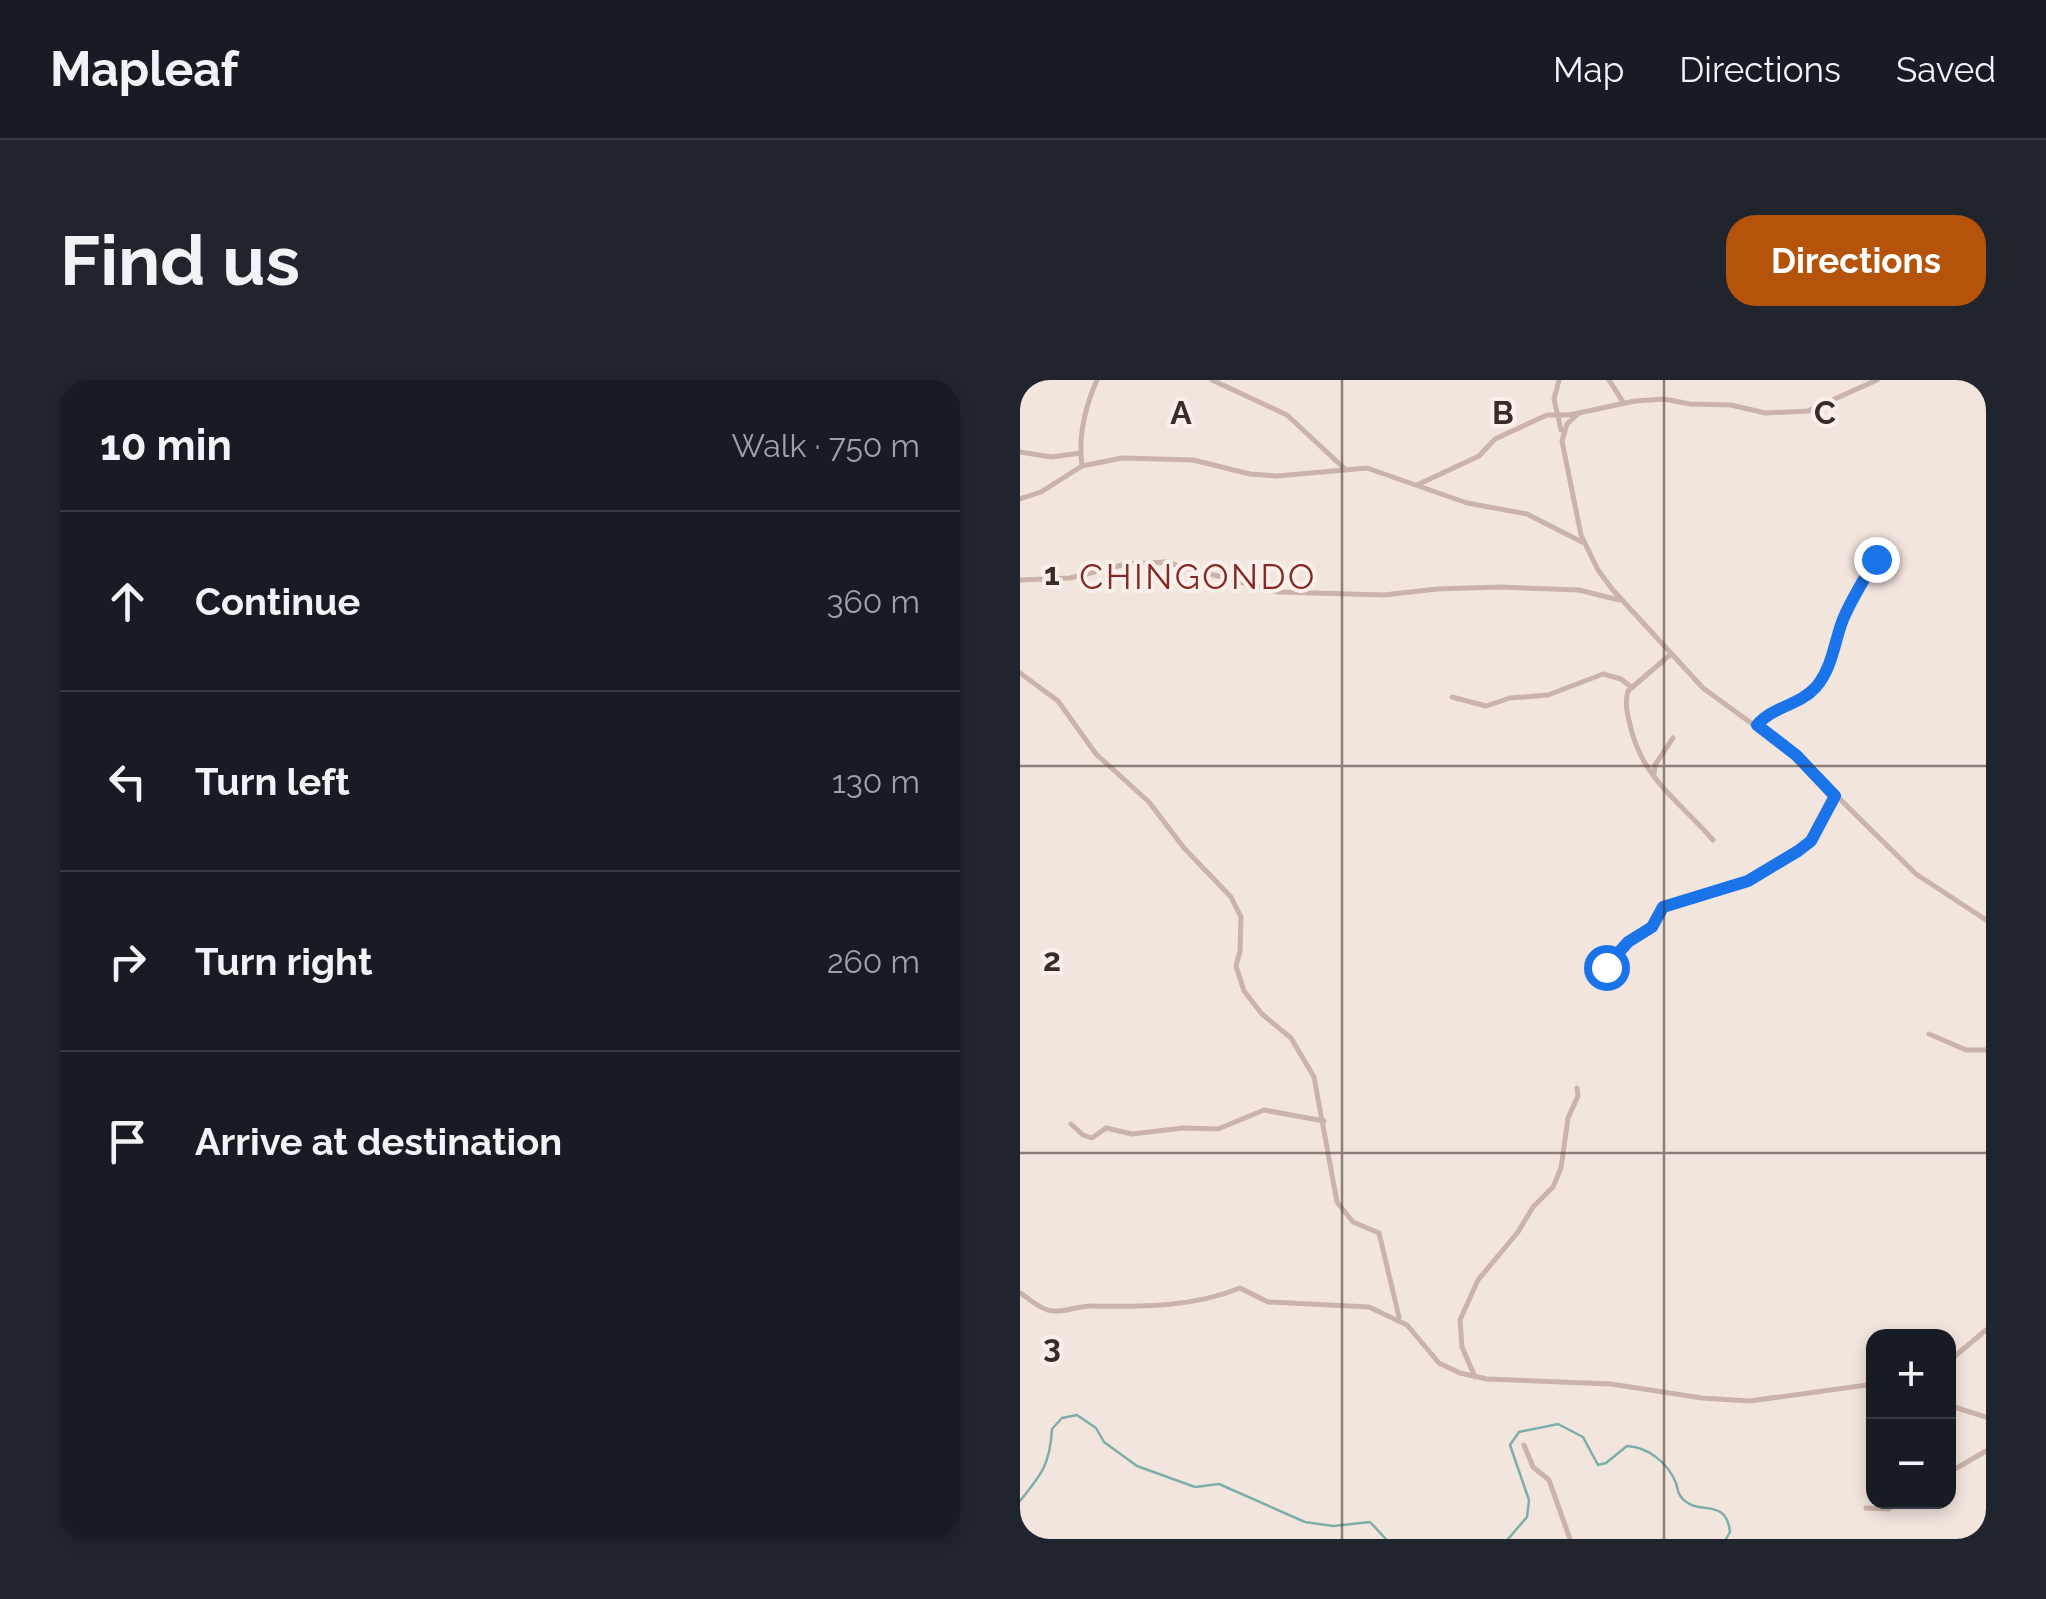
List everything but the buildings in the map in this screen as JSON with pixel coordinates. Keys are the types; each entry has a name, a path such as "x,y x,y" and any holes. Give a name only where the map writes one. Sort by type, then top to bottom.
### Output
{"street":[{"path":"1082,466 1080,453 1089,398 1097,380"},
{"path":"1212,380 1287,415 1346,470"},
{"path":"1559,380 1554,399 1585,544 1598,570 1623,602 1703,688 1796,755 1916,874 1986,920"},
{"path":"1609,380 1624,403"},
{"path":"1416,485 1478,456 1490,442 1547,415 1664,399 1731,405 1765,413 1808,411 1877,380"},
{"path":"1562,435 1579,413"},
{"path":"1020,452 1051,457 1080,453"},
{"path":"1020,499 1042,492 1082,466 1122,458 1193,460 1250,474 1277,476 1380,470 1467,503 1527,514 1585,544"},
{"path":"1757,725 1764,716 1800,701 1818,684 1836,648 1846,614 1876,559 1884,557"},
{"path":"1020,580 1070,578 1126,564 1165,562 1278,592 1384,596 1500,587 1579,590 1623,602"},
{"path":"1671,654 1631,687 1626,699 1627,718 1638,755 1664,792 1695,817 1714,840"},
{"path":"1020,673 1058,701 1096,754 1149,802 1184,848 1231,896 1241,917 1236,966 1244,992 1262,1014 1286,1031 1314,1077 1338,1202 1353,1222 1379,1233 1400,1320"},
{"path":"1452,697 1486,706 1510,698 1548,695 1603,674 1621,679 1631,687"},
{"path":"1654,774 1654,765 1673,738"},
{"path":"1600,975 1628,942 1652,927 1663,907 1748,881 1798,851 1811,841 1835,796"},
{"path":"1930,1034 1966,1050 1986,1050"},
{"path":"1476,1377 1462,1347 1460,1320 1478,1280 1509,1245 1533,1207 1553,1187 1561,1168 1577,1088"},
{"path":"1071,1124 1092,1138 1106,1128 1132,1134 1183,1128 1218,1129 1264,1110 1324,1121"},
{"path":"1020,1293 1047,1310 1059,1312 1091,1306 1154,1306 1218,1298 1244,1288 1268,1302 1362,1304 1400,1320 1440,1363 1476,1377 1611,1384 1750,1401 1866,1385"},
{"path":"1956,1355 1986,1330"},
{"path":"1956,1408 1986,1417"},
{"path":"1524,1445 1533,1467 1549,1480 1570,1539"},
{"path":"1956,1468 1986,1451"}],"waterway":[{"path":"1020,1501 1044,1468 1052,1429 1062,1418 1077,1415 1096,1428 1104,1442 1137,1466 1195,1487 1219,1484 1305,1522 1333,1526 1370,1522 1386,1539"},
{"path":"1508,1539 1527,1517 1529,1500 1510,1445 1519,1432 1558,1424 1583,1437 1598,1465 1627,1446 1656,1457 1668,1469 1682,1498 1723,1514 1730,1532 1726,1539"}],"district":[{"name":"CHINGONDO","path":"1198,577"}],"route":[{"path":"1606,967 1628,942 1652,927 1663,907 1748,881 1798,851 1821,826 1835,796 1796,755 1757,725 1764,716 1800,701 1826,673 1846,614 1876,559"}]}
